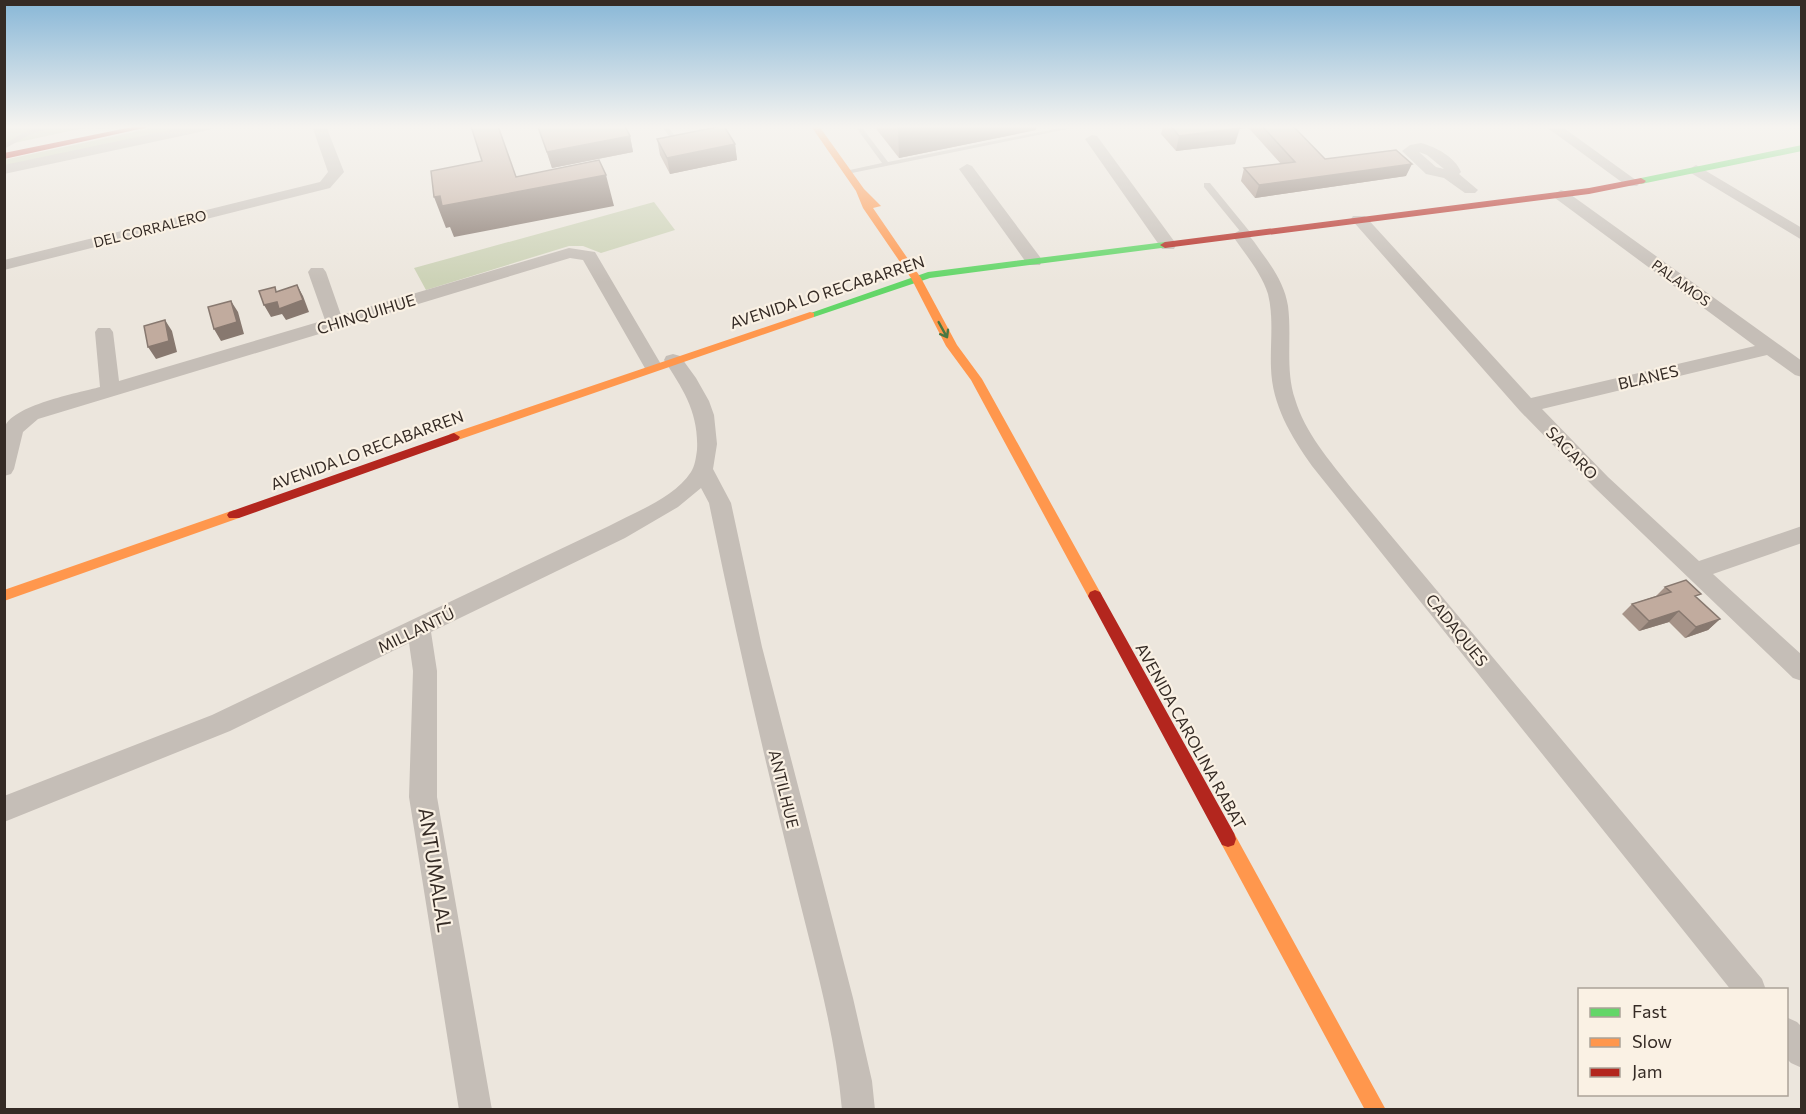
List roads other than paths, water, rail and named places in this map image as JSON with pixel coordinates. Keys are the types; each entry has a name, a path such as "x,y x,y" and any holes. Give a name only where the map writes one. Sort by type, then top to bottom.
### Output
{"street":[{"name":"DEL CORRALERO","path":"4,265 310,190 332,178"},
{"name":"AVENIDA CAROLINA RABAT","path":"851,178 878,207 968,350 976,379 1373,1109"},
{"path":"974,178 1034,261"},
{"path":"1120,178 1168,244"},
{"path":"1453,178 1471,198 1481,192 1494,203 1561,195 1657,178"},
{"path":"1625,178 1632,183"},
{"path":"1709,178 1802,235"},
{"name":"PALAMOS","path":"1561,195 1802,371"},
{"name":"AVENIDA LO RECABARREN","path":"4,596 663,363 922,276 1359,219 1471,198"},
{"name":"SAGARO","path":"1359,219 1527,406 1601,482 1802,672"},
{"name":"CADAQUES","path":"1243,235 1273,285 1280,314 1280,375 1285,399 1298,427 1320,461 1344,494 1749,988"},
{"name":"CHINQUIHUE","path":"4,469 12,430 21,419 35,412 558,257 579,253 593,260 663,363"},
{"path":"317,272 335,324"},
{"path":"104,332 111,389"},
{"name":"BLANES","path":"1527,406 1770,348"},
{"path":"663,363 701,406 705,433 703,471"},
{"name":"MILLANTÚ","path":"4,809 221,723 419,629 631,524 679,494 703,471"},
{"name":"ANTILHUE","path":"703,471 720,503 750,647 838,998 856,1081 859,1110"},
{"path":"1695,571 1802,534"},
{"name":"ANTUMALAL","path":"419,629 425,671 423,797 476,1110"},
{"path":"1788,1036 1802,1052"}],"lane":[{"path":"1207,185 1243,235"}]}
